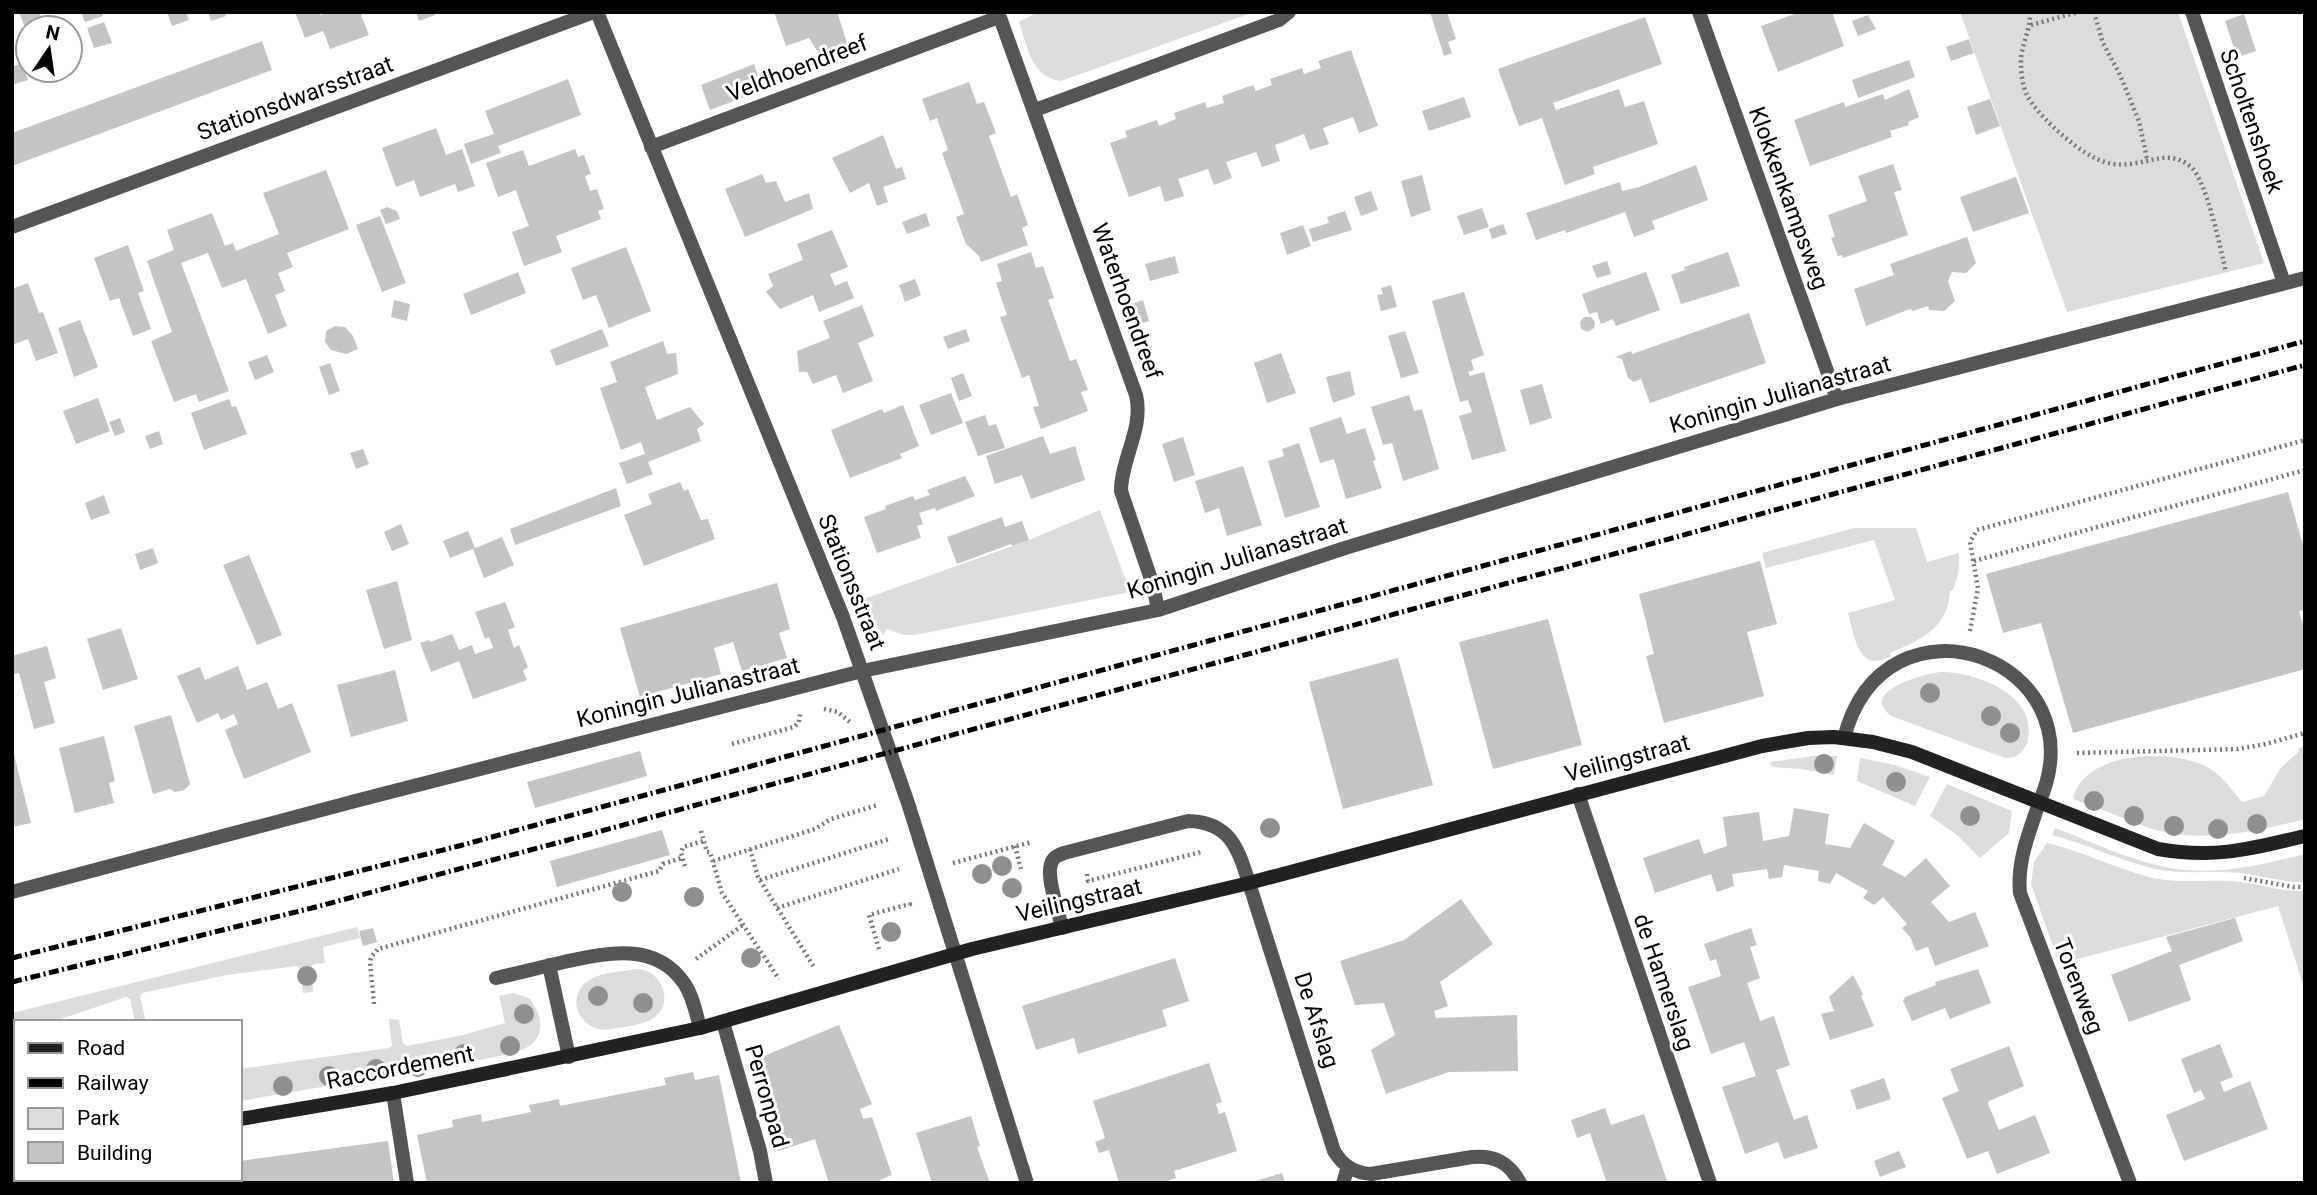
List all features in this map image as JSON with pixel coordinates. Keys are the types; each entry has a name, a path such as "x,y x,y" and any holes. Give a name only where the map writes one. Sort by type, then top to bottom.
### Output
{"street":[{"name":"Stationsstraat","path":"596,12 844,617 908,803 1027,1183"},
{"name":"Stationsdwarsstraat","path":"12,227 596,12"},
{"path":"1035,110 1279,20 1289,12"},
{"name":"Klokkenkampsweg","path":"1699,12 1837,399"},
{"name":"Scholtenshoek","path":"2192,12 2284,284"},
{"name":"Veldhoendreef","path":"651,147 998,15"},
{"name":"Waterhoendreef","path":"998,15 1035,110 1136,396 1138,414 1121,491 1153,585 1158,610"},
{"name":"Koningin Julianastraat","path":"12,892 862,671 1158,610 1493,502 1837,399 2305,278"},
{"path":"1844,738 1863,693 1886,670 1916,655 1948,650 1980,656 2003,667 2032,695 2046,725 2051,754"},
{"name":"Veilingstraat","path":"956,955 1249,883 1776,743 1808,738 1844,738 1912,752 2149,847 2188,854 2239,852 2305,836"},
{"name":"Torenweg","path":"2051,754 2048,780 2022,854 2018,876 2020,893 2130,1183"},
{"name":"de Hamerslag","path":"1578,794 1710,1183"},
{"name":"De Afslag","path":"1062,928 1051,865 1055,858 1064,853 1188,821 1208,824 1230,838 1237,848 1249,883 1334,1151 1348,1167"},
{"path":"496,978 549,965 625,952 645,955 657,960 677,975 690,993 700,1028"},
{"name":"Raccordement","path":"242,1119 393,1093 700,1028 956,955"},
{"path":"549,965 569,1057"},
{"name":"Perronpad","path":"723,1022 765,1177"},
{"path":"393,1093 407,1183"},
{"path":"1343,1183 1348,1167 1355,1172 1371,1174 1488,1156 1504,1162 1520,1183"}],"path":[{"path":"2030,12 2031,25 2022,49 2021,64 2027,95 2039,112 2092,157 2112,164 2131,164 2161,157 2178,160 2192,167 2200,179 2232,296"},
{"path":"2031,25 2078,12"},
{"path":"2094,12 2103,43 2120,75 2138,121 2147,159"},
{"path":"1964,652 1978,596 1970,539 1975,531 2305,440"},
{"path":"1974,561 2305,470"},
{"path":"816,709 838,712 854,728"},
{"path":"787,717 808,712"},
{"path":"732,744 794,727 799,722 800,714"},
{"path":"2051,754 2238,749 2305,733"},
{"path":"875,794 882,816"},
{"path":"713,861 815,829 831,819 878,805"},
{"path":"886,828 893,849"},
{"path":"701,831 722,893 779,978 786,1004"},
{"path":"760,880 890,839"},
{"path":"685,866 681,853 683,847 704,841"},
{"path":"750,849 760,880 815,968"},
{"path":"374,1004 370,962 378,949 659,871 663,864 682,858"},
{"path":"896,859 901,877"},
{"path":"777,908 899,869"},
{"path":"868,954 880,950 869,915 910,904 907,895"},
{"path":"677,975 743,925"}],"green space":[{"path":"1038,12 1254,12 1061,81 1051,78 1037,67 1025,41 1019,22"},
{"path":"1960,12 2178,12 2264,263 2067,312"},
{"path":"1100,510 1130,592 915,635 904,635 887,629 883,635 861,600 1029,540"},
{"path":"1854,528 1916,528 1927,562 1959,553 1956,581 1938,624 1922,638 1890,653 1891,656 1874,661 1863,655 1859,649 1848,613 1895,600 1874,540 1766,568 1762,553"},
{"path":"1940,672 1962,674 1985,681 1997,686 2015,700 2026,715 2029,732 2025,747 2020,753 2005,758 1891,716 1883,707 1882,699 1897,685"},
{"path":"2305,745 2305,819 2286,824 2208,836 2168,833 2073,799 2080,783 2093,771 2109,763 2149,756 2188,760 2203,765 2220,777 2242,802 2264,796 2280,769"},
{"path":"1820,755 1837,756 1834,775 1772,767 1770,762"},
{"path":"1860,758 1895,765 1930,777 1915,806 1857,781"},
{"path":"1947,784 2012,811 2009,833 1980,858 1957,835 1930,816"},
{"path":"2055,828 2130,857 2193,871 2225,870 2305,854 2305,882 2241,873 2177,872 2155,869 2052,835"},
{"path":"2047,843 2149,877 2184,881 2229,881 2305,891 2305,990 2278,906 2059,964 2031,884 2034,862"},
{"path":"357,927 360,938 323,947 325,963 311,967 313,992 303,993 300,969 297,966 227,975 142,993 140,996 146,1020 135,1020 130,999 126,997 58,1020 14,1020 12,1039 12,1013"},
{"path":"636,969 654,975 660,982 664,999 657,1015 644,1023 611,1029 592,1027 584,1021 579,1014 577,997 588,981 605,974"},
{"path":"513,993 529,998 537,1011 540,1031 533,1043 526,1048 488,1058 242,1101 242,1069 389,1048 392,1046 389,1019 399,1020 403,1043 407,1046 463,1035 505,1023 499,996"}],"building":[{"path":"19,12 40,14 20,14"},
{"path":"81,12 102,12 103,16 85,22"},
{"path":"167,12 186,12 189,20 172,26"},
{"path":"208,12 224,12 226,16 211,21"},
{"path":"295,12 319,12 320,15 329,12 360,12 369,35 330,49 323,31 305,38"},
{"path":"416,12 434,12 435,15 419,21"},
{"path":"774,12 837,12 851,55 826,65 809,38 786,46"},
{"path":"1430,12 1447,12 1456,39 1448,42 1452,53 1444,56"},
{"path":"1800,12 1832,12 1844,46 1778,72 1761,26"},
{"path":"2244,14 2256,51 2237,57 2225,21"},
{"path":"1868,15 1876,29 1858,36 1852,21"},
{"path":"1645,17 1662,64 1553,103 1556,110 1619,89 1625,107 1644,101 1658,144 1593,167 1595,174 1565,185 1542,118 1519,126 1498,69"},
{"path":"104,22 112,43 94,48 87,28"},
{"path":"1969,39 1974,53 1951,61 1946,47"},
{"path":"262,41 272,70 12,166 12,133"},
{"path":"1351,50 1378,126 1359,133 1353,117 1323,128 1329,144 1310,150 1304,134 1275,145 1280,161 1262,167 1256,152 1226,162 1232,178 1214,185 1208,169 1178,179 1184,196 1165,202 1160,186 1129,197 1110,143 1127,137 1125,131 1157,120 1159,126 1176,119 1174,113 1205,102 1207,108 1224,103 1222,96 1253,85 1256,91 1272,85 1270,79 1302,68 1304,74 1321,68 1318,61"},
{"path":"1909,60 1915,77 1858,98 1852,80"},
{"path":"754,64 763,90 710,110 701,85"},
{"path":"14,66 15,84 12,85"},
{"path":"568,79 581,115 498,146 501,153 471,164 464,144 494,134 485,111"},
{"path":"969,82 977,104 984,102 996,133 989,136 1011,197 1017,194 1028,225 1022,228 1028,245 981,262 979,256 966,244 956,217 964,214 942,153 948,150 937,118 930,121 922,99"},
{"path":"1909,89 1919,117 1908,122 1909,125 1890,131 1892,137 1810,166 1794,120 1844,102 1845,107 1883,94 1885,100"},
{"path":"1464,97 1471,117 1429,131 1422,111"},
{"path":"1990,99 2000,126 1976,135 1967,107"},
{"path":"436,128 446,155 462,149 475,186 458,192 455,184 420,197 414,180 396,187 382,148"},
{"path":"883,135 896,169 902,167 906,179 883,187 888,202 877,206 869,183 850,193 832,158"},
{"path":"575,149 578,157 584,155 591,174 585,176 590,191 597,189 604,209 598,211 601,219 556,236 562,252 524,266 512,232 529,226 516,190 498,197 486,163 523,150 529,166"},
{"path":"1893,164 1902,190 1894,192 1908,235 1843,258 1842,255 1838,256 1831,238 1835,237 1828,215 1867,201 1858,176"},
{"path":"1696,165 1708,200 1652,221 1655,229 1634,237 1625,212 1566,233 1565,230 1536,240 1526,213 1620,182 1622,191 1639,187"},
{"path":"326,170 349,229 287,253 293,267 278,273 285,291 275,295 287,326 268,334 246,279 222,288 208,253 181,263 229,391 199,402 196,394 174,402 151,341 172,332 147,261 174,250 167,230 212,213 225,246 233,243 236,251 279,234 263,193"},
{"path":"762,174 766,183 776,181 785,202 809,193 813,209 745,237 725,189"},
{"path":"1422,175 1431,210 1411,217 1401,181"},
{"path":"2016,177 2029,213 1973,232 1960,197"},
{"path":"1371,191 1378,210 1361,216 1354,197"},
{"path":"387,207 397,211 400,219 386,224 380,210"},
{"path":"1482,208 1489,227 1464,235 1457,216"},
{"path":"1345,211 1352,230 1313,242 1309,229 1329,223 1327,217"},
{"path":"926,213 930,226 907,234 902,222"},
{"path":"380,216 406,283 382,292 356,225"},
{"path":"1503,224 1507,234 1492,239 1489,229"},
{"path":"1303,225 1311,246 1287,255 1280,233"},
{"path":"832,230 848,267 830,274 835,286 847,281 854,298 819,312 813,295 780,309 766,292 773,286 768,274 803,260 797,244"},
{"path":"1967,237 1976,263 1966,273 1952,272 1948,281 1955,301 1944,311 1929,310 1928,306 1913,311 1910,309 1866,326 1854,289 1894,275 1890,264"},
{"path":"128,245 144,291 138,293 151,329 133,336 119,298 110,301 94,258"},
{"path":"626,247 651,311 609,328 596,295 583,300 571,268"},
{"path":"1031,252 1036,268 1043,266 1054,298 1048,300 1070,361 1076,359 1088,390 1081,392 1088,411 1041,429 1033,407 1039,406 1029,375 1022,378 1000,317 1007,315 996,283 1002,281 997,264"},
{"path":"1728,252 1740,286 1681,304 1671,275 1685,270 1684,267"},
{"path":"1175,256 1179,273 1150,281 1145,264"},
{"path":"1607,261 1611,274 1597,278 1592,266"},
{"path":"518,272 526,293 471,315 463,294"},
{"path":"1646,272 1660,310 1616,326 1613,319 1601,324 1597,312 1589,314 1582,294"},
{"path":"915,279 921,295 905,302 899,285"},
{"path":"28,283 39,313 43,312 58,353 36,361 28,339 12,345 12,289"},
{"path":"1391,285 1397,307 1381,311 1377,295 1383,294 1381,288"},
{"path":"1464,292 1484,355 1471,360 1474,370 1468,372 1470,376 1484,372 1506,451 1472,460 1459,416 1472,412 1468,400 1460,402 1432,301"},
{"path":"394,300 410,304 407,321 391,317"},
{"path":"1143,300 1149,321 1137,325 1131,304"},
{"path":"862,305 874,336 858,343 873,381 843,393 836,375 813,384 807,372 799,372 797,351 830,338 823,321"},
{"path":"1749,313 1766,363 1650,403 1641,379 1634,382 1628,378 1622,359 1615,357 1631,351 1632,354"},
{"path":"1584,317 1591,317 1595,322 1594,328 1588,332 1581,329 1580,322"},
{"path":"80,320 98,367 74,377 58,328"},
{"path":"335,326 345,327 353,336 358,349 346,354 331,350 325,342 326,331"},
{"path":"602,329 609,346 556,366 550,350"},
{"path":"966,329 970,341 948,349 943,337"},
{"path":"1405,331 1419,373 1401,378 1388,336"},
{"path":"663,341 667,354 676,353 678,374 645,387 657,420 690,407 704,424 697,429 701,441 648,462 653,474 627,484 619,463 645,454 641,442 621,450 600,388 617,382 610,362"},
{"path":"1281,353 1296,393 1267,403 1254,363"},
{"path":"267,355 274,372 255,380 248,362"},
{"path":"330,363 340,391 329,395 319,367"},
{"path":"1350,371 1355,395 1333,403 1326,377"},
{"path":"963,373 972,396 959,401 951,378"},
{"path":"1542,384 1552,418 1530,425 1520,390"},
{"path":"951,393 963,423 931,435 919,405"},
{"path":"1409,395 1414,411 1422,409 1439,469 1403,481 1392,443 1383,445 1371,407"},
{"path":"98,398 110,431 76,444 63,411"},
{"path":"229,399 232,407 236,406 247,434 204,450 191,413"},
{"path":"903,405 919,446 900,454 902,458 850,478 831,430 882,409 884,413"},
{"path":"985,415 989,426 996,424 1005,448 978,456 965,422"},
{"path":"1341,417 1347,434 1365,428 1382,488 1346,499 1334,459 1320,463 1309,428"},
{"path":"120,418 125,432 115,436 109,422"},
{"path":"159,431 163,444 150,449 145,436"},
{"path":"1043,436 1050,454 1075,446 1085,480 1031,499 1022,475 995,484 986,456"},
{"path":"1183,437 1195,475 1174,482 1162,444"},
{"path":"1299,443 1320,507 1285,518 1268,461 1284,456 1282,449"},
{"path":"363,449 369,464 356,469 350,453"},
{"path":"1243,466 1262,525 1227,536 1219,508 1205,513 1195,481"},
{"path":"965,476 975,496 936,511 935,508 919,513 923,524 917,526 921,538 877,553 864,517 913,496 915,500 930,495 927,490"},
{"path":"680,482 684,491 688,489 701,520 708,519 715,539 644,566 624,515 652,504 648,494"},
{"path":"616,488 621,506 515,545 510,529"},
{"path":"2288,492 2305,552 2305,610 2299,611 2305,631 2305,669 2073,733 2041,623 2003,633 1986,574"},
{"path":"104,495 110,513 91,520 85,503"},
{"path":"1002,517 1005,527 1022,521 1029,540 957,564 947,537"},
{"path":"401,524 409,544 392,551 384,532"},
{"path":"468,531 475,548 450,558 443,541"},
{"path":"502,537 514,565 484,578 473,549"},
{"path":"153,548 158,563 140,570 135,554"},
{"path":"249,555 282,635 257,645 223,565"},
{"path":"1760,561 1777,624 1747,632 1764,696 1664,723 1646,656 1654,654 1639,594"},
{"path":"397,581 412,640 384,649 366,590"},
{"path":"777,583 790,629 779,633 787,658 742,671 733,642 714,648 721,674 640,697 620,628"},
{"path":"505,602 515,627 508,630 514,648 519,645 528,667 523,671 527,680 473,699 459,661 431,672 420,643 452,634 459,650 472,645 475,654 493,648 489,637 485,639 475,612"},
{"path":"1548,619 1582,745 1493,769 1459,642"},
{"path":"121,628 138,679 103,690 87,639"},
{"path":"47,646 56,678 44,682 55,723 34,729 19,673 12,672 12,656"},
{"path":"1398,658 1433,785 1343,809 1309,682"},
{"path":"238,666 247,690 267,682 278,709 292,703 311,752 244,779 225,730 238,724 234,714 221,720 218,713 197,723 177,676 200,667 205,680"},
{"path":"395,670 408,721 351,737 337,685"},
{"path":"171,715 190,784 184,790 175,792 170,789 153,794 134,726"},
{"path":"104,736 115,781 109,783 114,803 75,813 59,748"},
{"path":"12,746 31,823 12,827"},
{"path":"640,751 647,776 535,808 527,782"},
{"path":"1794,808 1829,814 1825,844 1850,848 1864,823 1895,841 1882,865 1905,877 1926,858 1950,886 1931,902 1949,922 1975,912 1989,946 1935,966 1928,947 1916,951 1910,937 1902,928 1907,924 1883,897 1874,905 1863,898 1868,891 1836,873 1830,884 1818,881 1819,871 1784,865 1782,877 1769,879 1767,869 1732,874 1734,886 1717,892 1711,874 1655,893 1643,858 1699,839 1704,854 1727,846 1723,817 1759,812 1763,841 1789,836"},
{"path":"662,830 670,855 557,887 550,861"},
{"path":"1461,899 1493,944 1440,982 1448,1006 1434,1011 1436,1018 1517,1015 1518,1071 1449,1072 1386,1094 1371,1050 1395,1035 1384,1003 1355,1005 1340,961 1404,940"},
{"path":"2235,918 2243,941 2179,965 2191,1000 2129,1022 2111,975 2172,951 2166,937"},
{"path":"373,928 377,942 363,946 359,931"},
{"path":"1751,928 1757,945 1750,947 1760,978 1747,983 1760,1021 1774,1016 1790,1065 1776,1070 1794,1120 1807,1115 1818,1148 1784,1159 1778,1142 1745,1154 1722,1087 1756,1076 1744,1042 1711,1054 1688,987 1721,976 1716,959 1710,961 1704,944"},
{"path":"1175,958 1189,1001 1162,1010 1167,1026 1078,1054 1074,1038 1036,1050 1022,1006"},
{"path":"1978,969 1991,1003 1950,1019 1945,1008 1912,1021 1903,1001 1905,997 1936,985 1935,982"},
{"path":"1853,975 1874,1026 1830,1040 1821,1014 1834,1011 1829,997"},
{"path":"839,1025 872,1104 860,1109 863,1119 872,1117 892,1175 880,1180 881,1183 829,1183 815,1139 778,1151 759,1058"},
{"path":"2220,1044 2233,1077 2220,1082 2224,1092 2250,1081 2268,1129 2184,1161 2166,1115 2205,1099 2201,1090 2194,1093 2181,1059"},
{"path":"2009,1046 2024,1086 1989,1101 1988,1104 1999,1130 2035,1115 2050,1153 1997,1174 1988,1151 1967,1159 1942,1098 1959,1091 1950,1069"},
{"path":"1209,1063 1222,1102 1216,1104 1219,1114 1225,1112 1237,1151 1174,1171 1176,1178 1161,1183 1119,1183 1109,1150 1099,1153 1095,1142 1105,1138 1093,1101"},
{"path":"693,1072 695,1080 719,1075 741,1183 427,1183 417,1135 453,1127 452,1120 481,1114 482,1122 531,1112 529,1105 559,1099 560,1106 666,1085 664,1078"},
{"path":"1884,1078 1891,1099 1857,1110 1850,1090"},
{"path":"1605,1108 1611,1125 1644,1114 1667,1181 1607,1183 1590,1133 1577,1138 1571,1120"},
{"path":"971,1116 980,1146 977,1147 990,1183 932,1183 916,1133"},
{"path":"388,1141 394,1183 237,1183 242,1181 242,1161"},
{"path":"1899,1151 1906,1167 1880,1177 1874,1161"},
{"path":"1282,1173 1285,1183 1253,1183 1253,1182"},
{"path":"220,1181 220,1183 161,1183"}],"railway":[{"path":"12,958 459,846 2305,341"},
{"path":"12,982 312,908 583,836 2305,365"}]}
